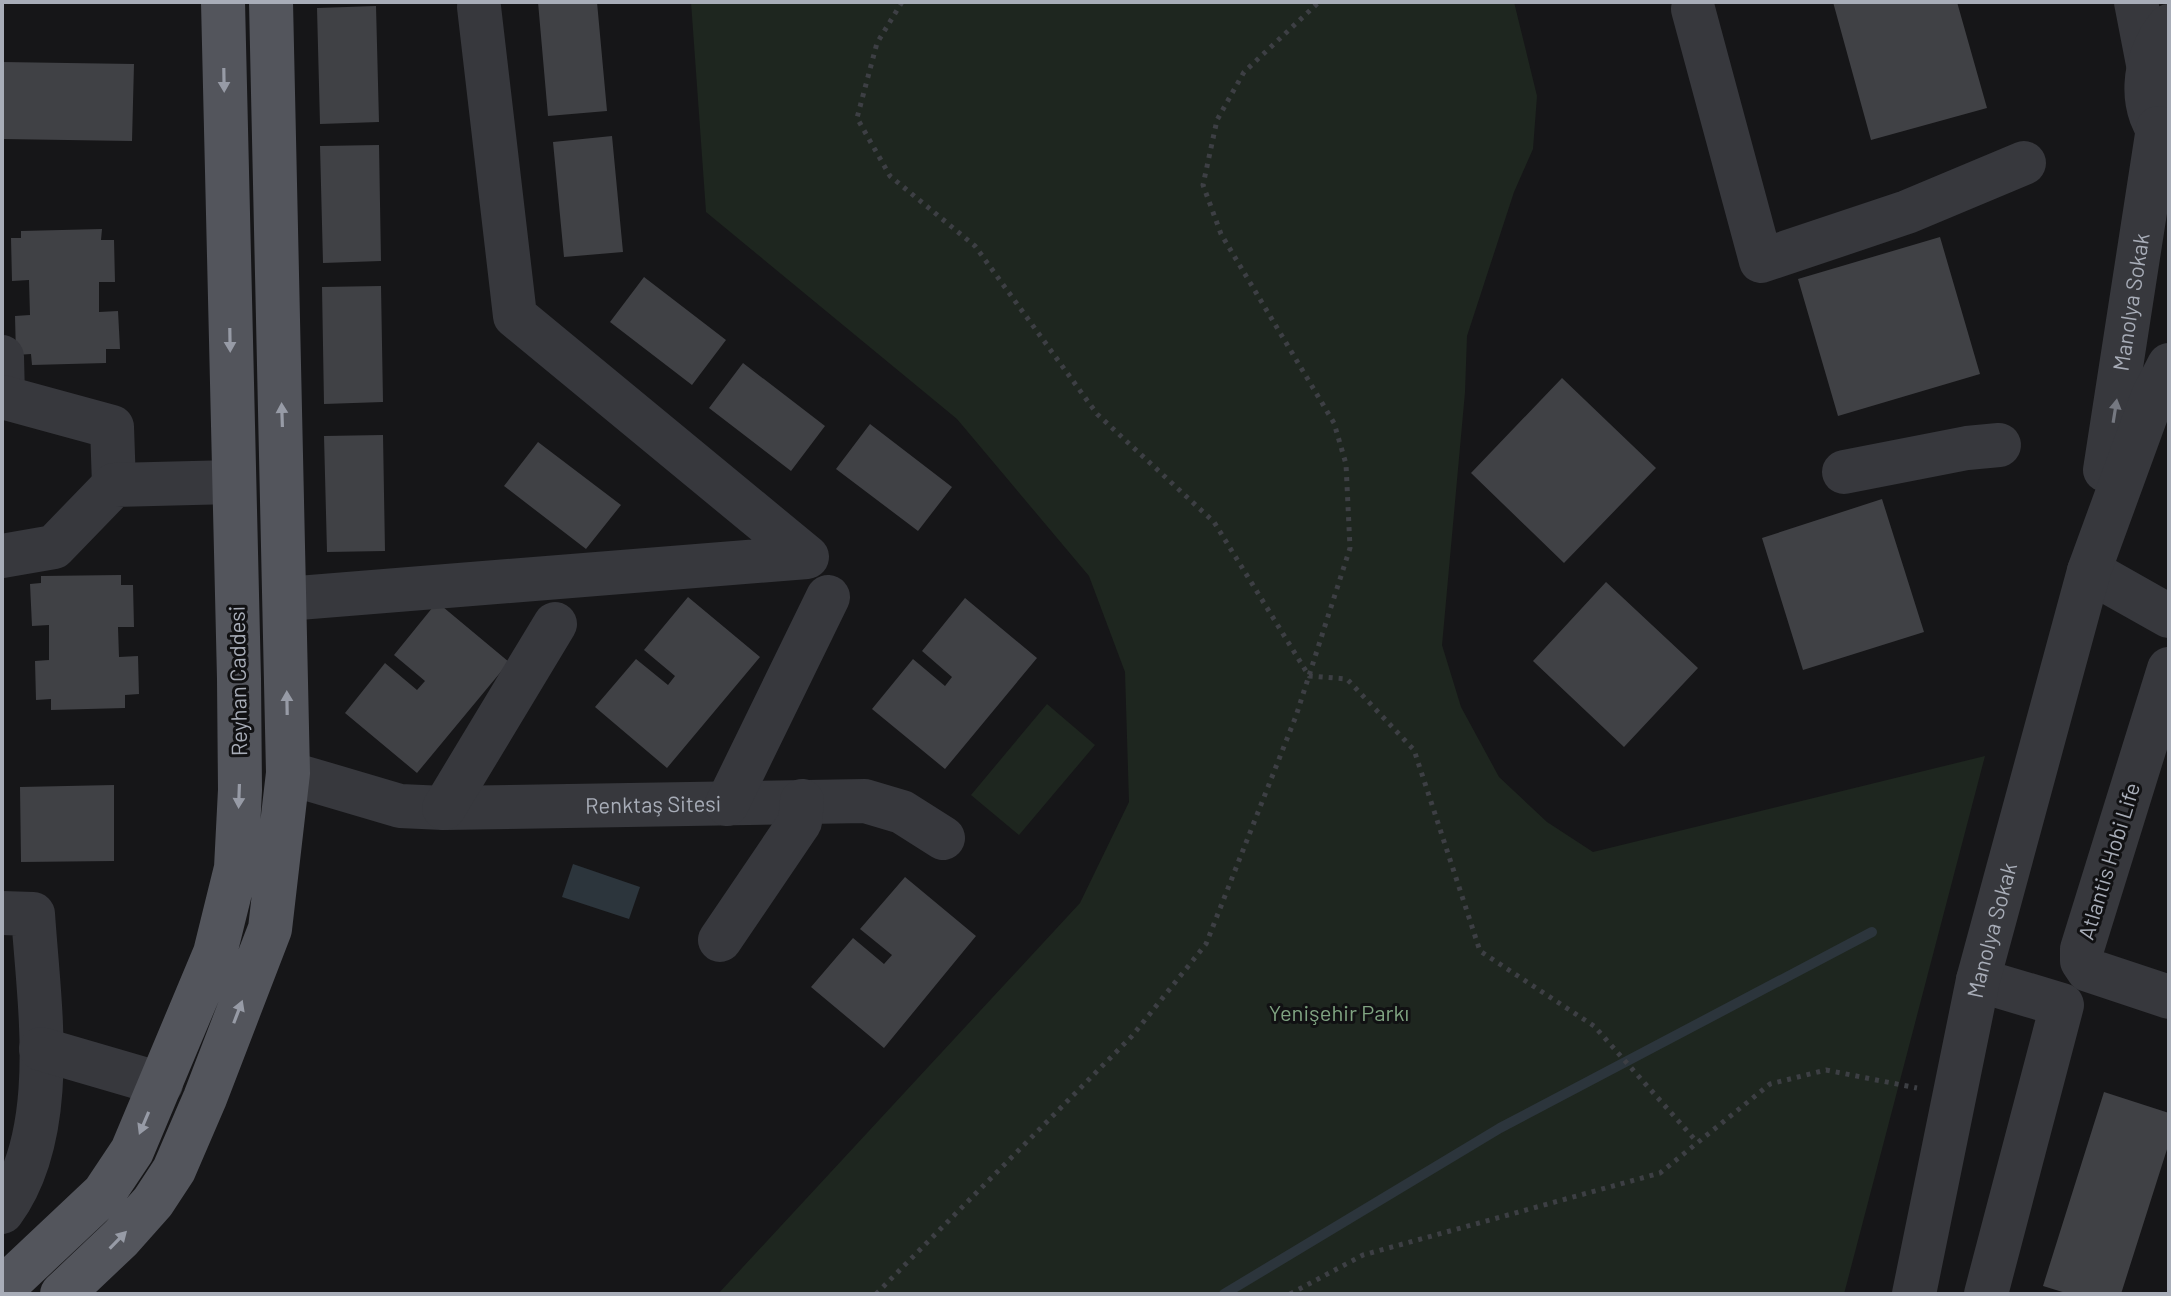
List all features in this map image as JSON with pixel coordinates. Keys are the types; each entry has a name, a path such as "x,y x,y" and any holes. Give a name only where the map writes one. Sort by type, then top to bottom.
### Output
{"main road":[{"name":"Reyhan Caddesi","path":"2,1289 104,1193 132,1151 215,953 236,868 240,774 223,2"},
{"path":"62,1294 121,1238 153,1202 174,1170 270,929 288,773 271,2"},
{"path":"226,152 275,151"},
{"path":"233,482 283,483"},
{"path":"161,1084 205,1098"}],"street":[{"path":"2136,2 2148,64 2146,90 2164,135"},
{"path":"286,599 807,557 515,316 479,7"},
{"path":"1693,9 1761,261 1907,212 2024,163"},
{"path":"2148,64 2158,40 2169,26"},
{"name":"Manolya Sokak","path":"2089,571 2164,135"},
{"path":"2,357 2,397 112,427 114,485"},
{"name":"Manolya Sokak","path":"1914,1294 1978,980 2089,571 2153,396 2169,365"},
{"path":"1844,472 1967,448 1999,445"},
{"path":"2,556 54,547 114,485 233,482"},
{"path":"2089,571 2169,616"},
{"name":"Renktaş Sitesi","path":"288,773 400,806 727,804 828,597"},
{"path":"444,808 555,624"},
{"name":"Atlantis Hobi Life","path":"2169,669 2082,949 2082,961 2088,970 2169,997"},
{"path":"720,940 800,822 802,801"},
{"path":"727,804 865,801 902,812 943,838"},
{"path":"2,913 33,914 41,1049 39,1101 30,1155 18,1191 2,1212"},
{"path":"1978,980 2062,1005 1986,1294"},
{"path":"41,1049 161,1084"}],"path":[{"path":"902,2 877,43 857,118 890,176 975,246 1097,414 1214,522 1309,676"},
{"path":"876,1294 1132,1036 1206,944 1296,716 1350,548 1346,464 1334,423 1221,234 1203,185 1217,120 1244,72 1319,2"},
{"path":"1309,676 1347,679 1414,750 1480,951 1594,1026 1697,1142"},
{"path":"1290,1294 1363,1255 1660,1173 1770,1084 1826,1070 1955,1095"}],"green space":[{"name":"Yenişehir Parkı","path":"691,2 1514,2 1537,96 1533,149 1514,192 1467,336 1465,392 1442,645 1461,707 1499,777 1547,822 1593,852 1985,756 1844,1294 718,1294 1080,903 1129,802 1125,672 1089,576 957,419 706,212"},
{"path":"1047,704 1095,745 1019,835 971,795"}],"shaded area":[{"path":"573,864 640,887 629,919 562,897"}],"building":[{"path":"538,2 597,2 607,111 548,116"},
{"path":"1833,2 1957,2 1987,108 1871,140"},
{"path":"376,6 379,122 320,124 317,8"},
{"path":"2,62 134,64 132,141 2,139"},
{"path":"612,136 623,252 564,257 553,142"},
{"path":"379,145 381,261 323,263 320,146"},
{"path":"102,229 101,240 114,240 115,282 99,282 99,312 118,311 120,349 106,349 106,363 32,365 31,354 16,355 15,316 30,315 29,280 12,281 11,238 21,238 21,231"},
{"path":"1940,237 1980,374 1838,416 1798,279"},
{"path":"644,277 726,340 692,385 610,322"},
{"path":"381,286 383,402 324,404 322,287"},
{"path":"743,363 825,426 791,471 709,408"},
{"path":"1562,378 1656,468 1564,563 1471,473"},
{"path":"870,424 952,487 918,531 836,469"},
{"path":"383,435 385,551 327,552 324,436"},
{"path":"538,442 621,505 586,549 504,486"},
{"path":"1882,499 1924,632 1803,670 1762,538"},
{"path":"121,575 121,585 133,585 134,627 118,627 119,657 138,656 139,694 125,695 125,708 51,710 51,699 36,700 35,661 49,660 49,625 32,626 30,584 41,583 41,576"},
{"path":"1606,582 1698,668 1624,747 1533,661"},
{"path":"688,597 760,657 667,768 595,707 636,659 668,685 675,676 644,650"},
{"path":"965,598 1037,658 945,769 872,709 913,659 945,686 952,677 922,651"},
{"path":"437,602 509,662 417,773 345,713 385,663 417,690 425,681 394,655"},
{"path":"114,785 114,861 21,862 20,787"},
{"path":"905,877 976,936 884,1048 811,987 853,938 884,964 892,955 860,929"},
{"path":"2104,1092 2169,1113 2169,1143 2121,1294 2069,1294 2043,1286"}],"waterway":[{"path":"1224,1294 1500,1128 1872,932"}]}
